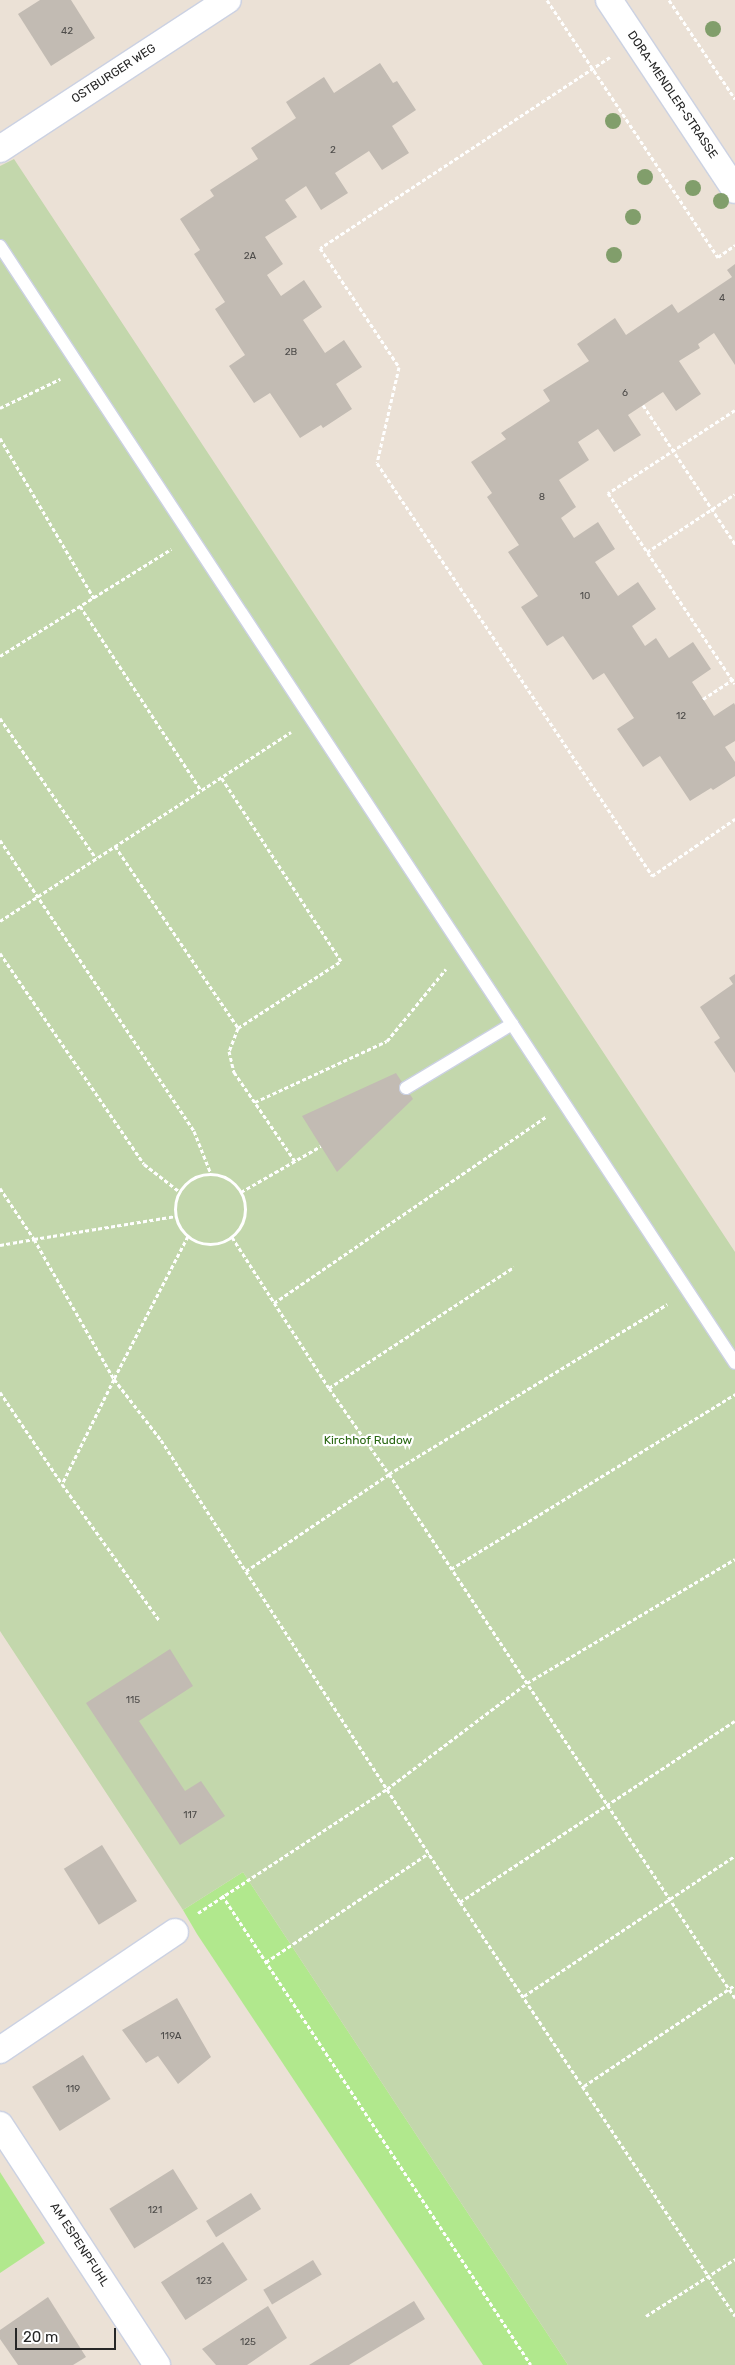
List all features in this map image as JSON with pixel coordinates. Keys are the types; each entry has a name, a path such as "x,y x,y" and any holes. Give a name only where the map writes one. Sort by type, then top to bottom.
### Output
{"street":[{"name":"OSTBURGER WEG","path":"0,148 228,0"},
{"name":"DORA-MENDLER-STRASSE","path":"610,0 735,190"},
{"path":"0,2050 175,1932"},
{"name":"AM ESPENPFUHL","path":"0,2125 157,2365"}],"lane":[{"path":"0,246 735,1363"},
{"path":"406,1088 512,1024"}],"path":[{"path":"547,0 718,257 735,245"},
{"path":"669,0 735,99"},
{"path":"636,40 320,248 399,367 377,463 652,876 735,820"},
{"path":"0,408 80,368"},
{"path":"643,405 735,544"},
{"path":"735,410 608,493 733,678 735,684"},
{"path":"0,438 94,598"},
{"path":"647,552 735,494"},
{"path":"0,656 191,537"},
{"path":"80,606 200,790"},
{"path":"703,699 733,678"},
{"path":"0,718 96,858"},
{"path":"0,920 311,719"},
{"path":"221,777 341,961 238,1028 229,1051 234,1072 295,1161"},
{"path":"0,840 194,1131 210,1174"},
{"path":"115,846 238,1028"},
{"path":"254,1102 387,1041 463,949"},
{"path":"0,953 144,1164 180,1192"},
{"path":"274,1303 565,1104"},
{"path":"241,1192 321,1146"},
{"path":"210,1174 222,1177 233,1183 241,1192 245,1204 245,1216 241,1227 232,1237 222,1242 209,1244 198,1242 188,1236 180,1227 176,1216 176,1204 180,1192 188,1182 210,1174"},
{"path":"0,1188 34,1239 114,1379 161,1440 460,1902 735,2316"},
{"path":"0,1245 176,1216"},
{"path":"62,1484 188,1236"},
{"path":"232,1237 329,1388 389,1474 735,1998"},
{"path":"329,1388 514,1267"},
{"path":"246,1571 389,1474 688,1291"},
{"path":"0,1392 62,1484 159,1620"},
{"path":"451,1569 735,1394"},
{"path":"531,2365 222,1896 387,1789 527,1683 735,1559"},
{"path":"460,1902 735,1721"},
{"path":"266,1962 429,1853"},
{"path":"524,1996 735,1856"},
{"path":"584,2086 735,1985"},
{"path":"646,2316 735,2259"}],"green space":[{"name":"Kirchhof Rudow","path":"14,159 735,1252 735,2365 568,2365 243,1872 183,1910 0,1631 0,166"},
{"path":"243,1872 568,2365 483,2365 197,1934 183,1910"},
{"path":"0,2172 45,2243 0,2273"}],"building":[{"path":"40,0 71,0 95,38 51,66 18,14"},
{"path":"380,63 393,83 397,81 416,110 392,126 409,153 382,170 369,151 335,173 348,193 321,210 306,186 285,200 297,217 265,237 283,264 267,275 281,296 304,280 322,307 303,320 325,353 344,340 362,367 336,384 352,409 323,428 321,425 300,438 270,393 254,403 229,366 245,355 215,309 225,302 194,254 200,250 180,219 214,196 210,190 258,159 251,148 296,118 286,102 324,77 334,93"},
{"path":"735,264 735,365 714,333 698,344 700,348 679,361 701,394 676,411 663,392 628,415 641,435 614,452 598,429 578,442 589,460 559,480 576,507 561,518 574,538 598,522 615,549 595,562 618,596 638,582 656,609 632,626 645,646 656,638 669,658 693,642 711,669 692,682 714,716 734,703 735,705 735,741 725,747 735,762 735,776 713,790 711,788 690,801 660,756 643,767 617,729 634,718 604,673 593,680 563,636 547,646 521,607 538,596 508,552 519,545 487,497 492,493 471,462 506,439 501,433 550,401 543,390 589,361 577,344 615,318 626,335 672,304 678,313 732,277 727,270"},
{"path":"735,974 735,1073 714,1042 720,1038 700,1007 733,984 729,978"},
{"path":"396,1073 413,1099 337,1172 302,1116"},
{"path":"170,1649 193,1686 139,1721 185,1791 201,1781 225,1816 180,1845 86,1703"},
{"path":"102,1845 137,1901 99,1925 64,1869"},
{"path":"177,1998 211,2057 178,2084 158,2056 146,2063 122,2030"},
{"path":"83,2055 111,2099 60,2131 32,2087"},
{"path":"173,2169 198,2209 134,2249 109,2209"},
{"path":"251,2193 261,2209 216,2237 206,2221"},
{"path":"223,2242 248,2280 185,2320 161,2282"},
{"path":"313,2260 322,2275 272,2304 263,2290"},
{"path":"48,2297 86,2357 73,2365 18,2365 0,2339 0,2330"},
{"path":"414,2301 425,2319 349,2365 309,2365"},
{"path":"268,2306 287,2338 247,2365 216,2365 202,2349"}]}
